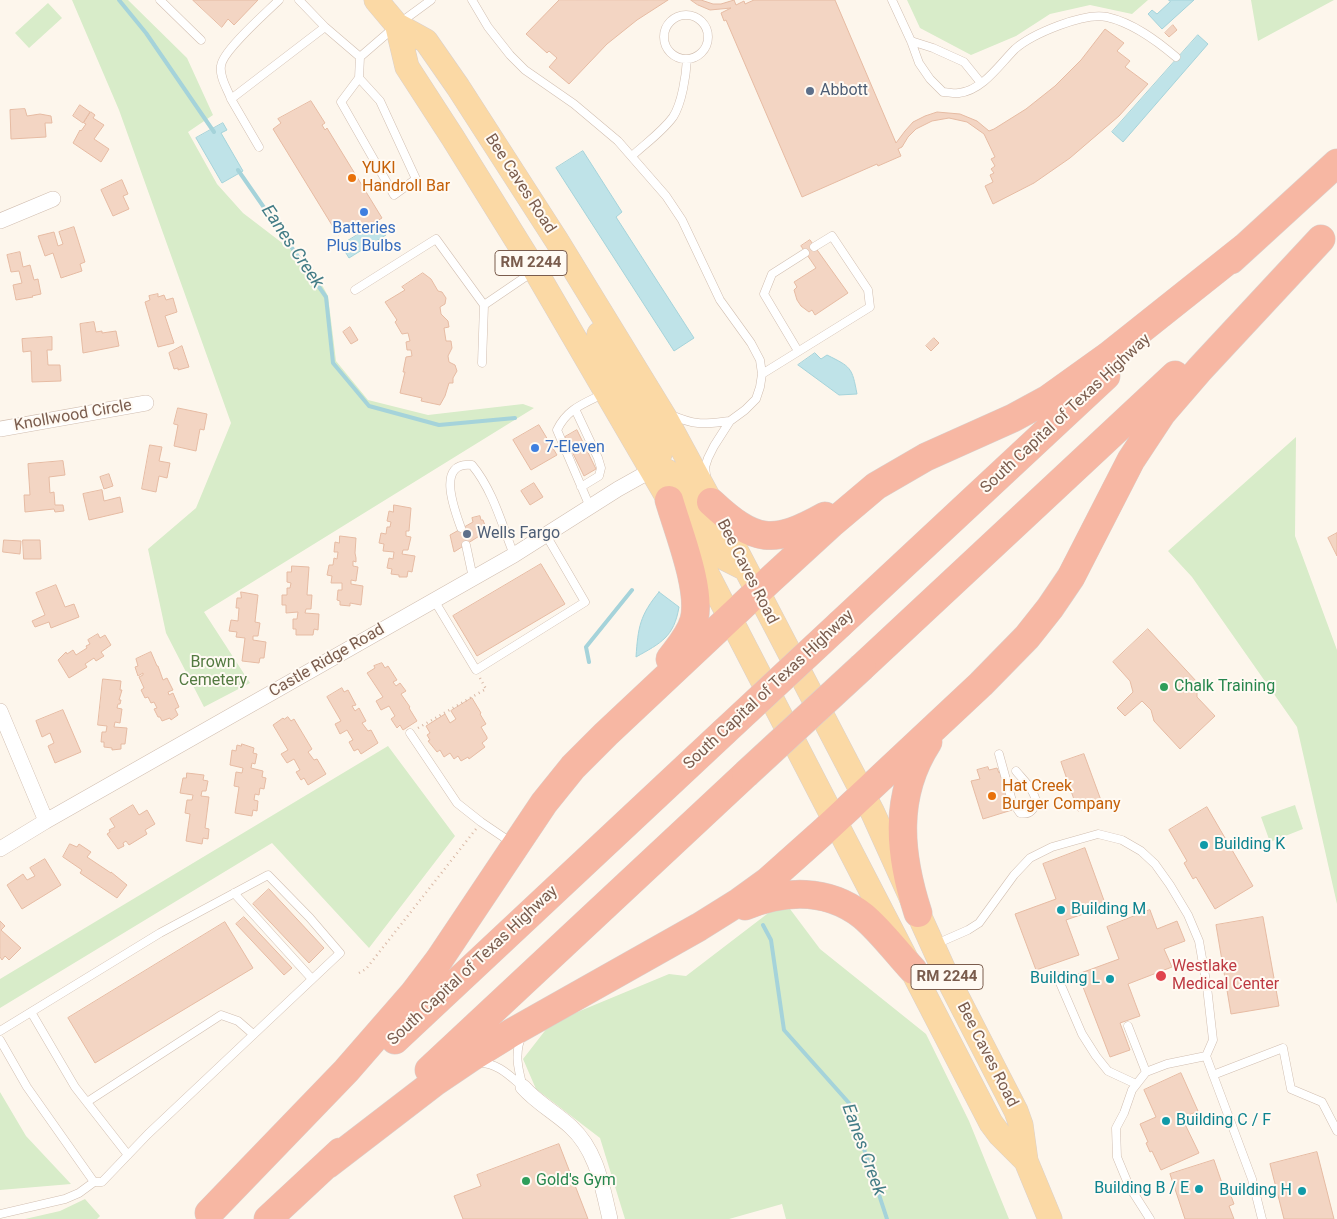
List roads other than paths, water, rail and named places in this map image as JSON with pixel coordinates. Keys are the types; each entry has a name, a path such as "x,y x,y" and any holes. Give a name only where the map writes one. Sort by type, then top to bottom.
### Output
{"highway":[{"name":"South Capital of Texas Highway","path":"206,1216 1337,163"},
{"path":"268,1219 1329,232"},
{"path":"326,1165 452,1070 533,1020 707,922 758,888 834,821 948,715 1015,651 1050,608 1071,576 1132,460 1162,413 1200,369 1329,232"},
{"path":"206,1216 346,1071 402,1008 439,960 549,797 573,767 730,618 752,580 831,524 866,494 894,474 926,456 1013,418 1048,399 1108,356 1245,247"},
{"path":"711,502 742,527 759,534 773,536 800,530 866,494"},
{"path":"623,718 685,640 692,627 696,613 695,587 669,500"},
{"path":"918,913 911,890 904,845 904,801 914,768 925,747 948,715"},
{"path":"707,922 758,901 776,896 804,894 825,898 844,904 864,917 913,970"}],"main road":[{"name":"Bee Caves Road","path":"376,0 397,25 426,41 458,87 557,241 661,411 711,502 863,794 932,945 1016,1111 1026,1161 1050,1219"},
{"name":"Bee Caves Road","path":"397,25 407,67 536,270 669,500 991,1122 1000,1135 1026,1161"},
{"path":"557,241 618,373 659,442 660,454 652,470 667,471 677,478 714,546 726,559 752,580"}],"street":[{"path":"0,221 53,199"},
{"name":"Knollwood Circle","path":"0,429 146,403"},
{"name":"Castle Ridge Road","path":"0,849 514,555 652,470"},
{"path":"0,711 46,821"},
{"path":"523,1087 570,1125 587,1144 594,1160 610,1219"}],"lane":[{"path":"160,0 201,40"},
{"path":"259,146 231,99 221,73 220,64 228,51 279,0"},
{"path":"299,0 324,28 360,57"},
{"path":"359,78 380,101 416,179 394,195 341,102 359,78 360,57 397,25 431,0"},
{"path":"472,0 488,27 510,55 520,65 595,121 632,156 666,196 682,220 720,300 751,343 760,360 762,374 756,399 730,421 714,446 705,467 711,502"},
{"path":"892,0 918,63 930,79 944,92 959,93 973,88 988,78 1017,48 1032,37 1060,24 1087,18 1106,16 1133,27 1156,40 1176,57"},
{"path":"686,15 694,16 702,21 707,28 709,36 707,45 702,52 695,57 687,59 678,58 671,53 666,46 664,38 670,22 686,15"},
{"path":"231,99 324,28"},
{"path":"910,41 933,48 964,62 981,83"},
{"path":"632,156 659,132 674,115 686,74 687,59"},
{"path":"762,374 870,307 868,290 832,236 814,247"},
{"path":"355,290 436,239 484,305 482,363"},
{"path":"798,352 764,294 772,274 806,253"},
{"path":"484,305 536,270"},
{"path":"590,507 557,430 562,419 575,409 607,392"},
{"path":"575,409 601,468 598,476 581,486"},
{"path":"661,411 698,425 730,421"},
{"path":"462,528 449,487 452,475 459,467 465,464 472,465 479,473 495,506 514,555"},
{"path":"434,600 476,670 585,602 546,535"},
{"path":"466,545 473,578"},
{"path":"410,732 457,803 481,822 516,845"},
{"path":"1000,754 1012,801 1020,813 1027,813 1034,808 1036,797 1016,771"},
{"path":"932,945 979,924 1014,875 1030,858 1052,847 1098,834 1122,840 1141,851 1170,885 1188,915 1199,941 1213,1040 1206,1056 1252,1179 1262,1219"},
{"path":"0,1031 160,934 268,876 310,918 340,953 253,1034 102,1182 94,1182 79,1194 65,1200 0,1214"},
{"path":"234,893 312,979"},
{"path":"1057,976 1082,1034 1096,1056 1108,1071 1136,1084"},
{"path":"31,1012 75,1087 128,1155"},
{"path":"87,1102 221,1015 238,1021 253,1034"},
{"path":"523,1087 517,1061 518,1048 522,1034 533,1020"},
{"path":"1128,1026 1146,1072"},
{"path":"0,1040 27,1086 94,1182"},
{"path":"1213,1075 1283,1048 1291,1089 1322,1102 1337,1131"},
{"path":"1150,1219 1129,1186 1117,1157 1116,1128 1124,1113 1132,1090 1146,1072 1167,1064 1206,1056"},
{"path":"452,1070 474,1063 490,1064 503,1070 523,1087"}],"water":[{"path":"1169,0 1194,0 1162,29 1148,14 1152,10 1157,14 1170,2"},
{"path":"1198,35 1208,44 1123,142 1112,132"},
{"path":"223,123 227,130 221,133 243,171 222,183 196,138"},
{"path":"583,151 622,212 616,217 694,338 674,351 556,168"},
{"path":"377,223 386,235 349,258 341,245"},
{"path":"815,353 821,359 827,355 846,365 854,378 857,394 839,395 798,365"},
{"path":"659,592 679,607 674,626 665,638 653,648 636,657 641,622"}],"waterway":[{"name":"Eanes Creek","path":"119,0 146,33 214,132"},
{"name":"Eanes Creek","path":"238,170 326,297 333,363 369,406 439,425 515,418"},
{"name":"Eanes Creek","path":"589,662 586,647 632,590"},
{"name":"Eanes Creek","path":"763,925 771,940 784,1030 849,1103 887,1219"}],"place":[{"name":"Abbott","path":"810,91"},
{"name":"YUKI Handroll Bar","path":"352,178"},
{"name":"Batteries Plus Bulbs","path":"364,212"},
{"name":"7-Eleven","path":"535,448"},
{"name":"Wells Fargo","path":"467,534"},
{"name":"Chalk Training","path":"1164,687"},
{"name":"Hat Creek Burger Company","path":"992,796"},
{"name":"Building K","path":"1204,845"},
{"name":"Building M","path":"1061,910"},
{"name":"Westlake Medical Center","path":"1161,976"},
{"name":"Building L","path":"1110,979"},
{"name":"Building C / F","path":"1166,1121"},
{"name":"Gold's Gym","path":"526,1181"},
{"name":"Building B / E","path":"1199,1189"},
{"name":"Building H","path":"1302,1191"}],"park label":[{"name":"Brown Cemetery","path":"213,672"}]}
